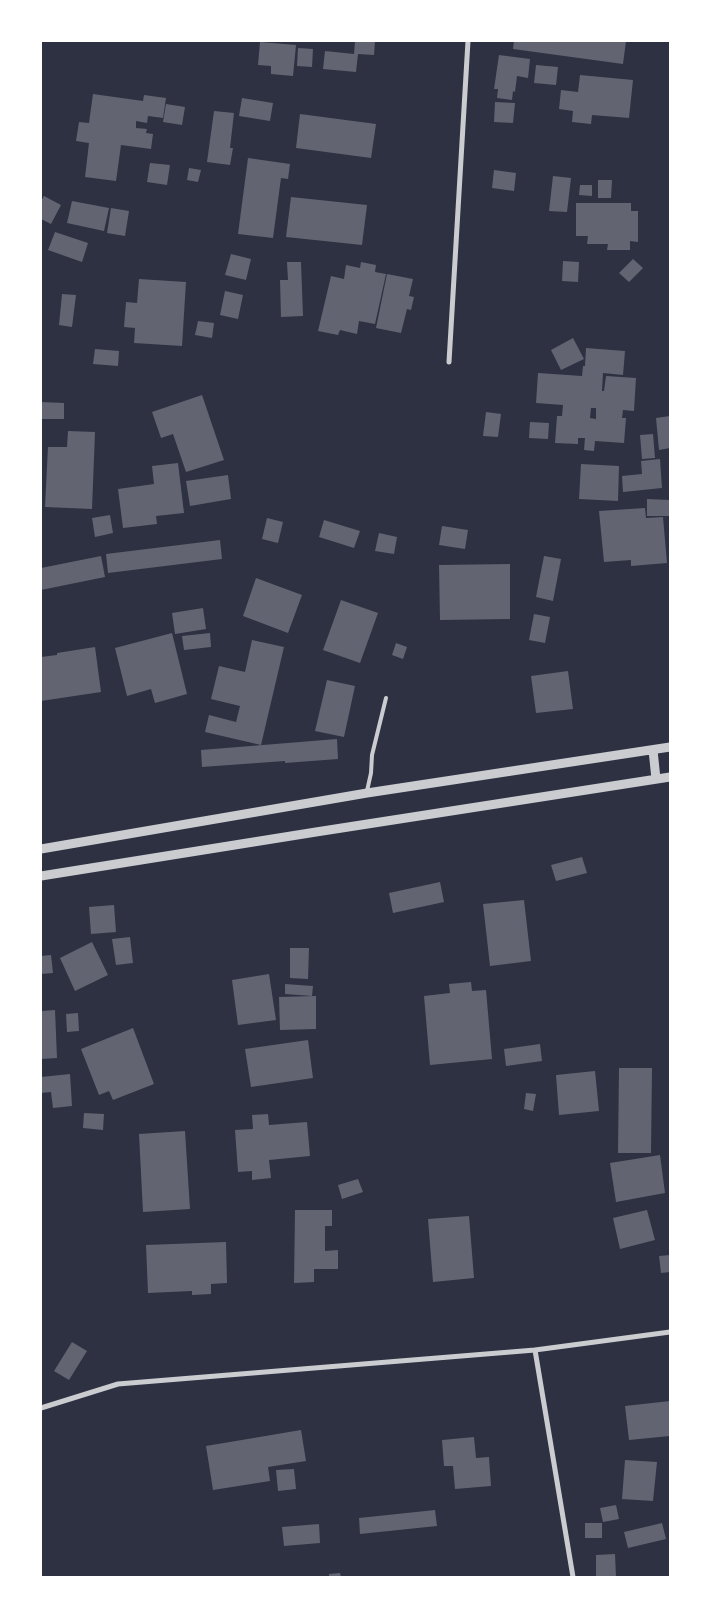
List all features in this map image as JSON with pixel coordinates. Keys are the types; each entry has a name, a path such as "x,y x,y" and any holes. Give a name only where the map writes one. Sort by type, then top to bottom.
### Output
{"street":[{"path":"449,362 468,41"},
{"path":"41,849 367,793 670,747"},
{"path":"653,750 656,779"},
{"path":"41,876 670,777"},
{"path":"41,1408 118,1384 535,1350 670,1332"},
{"path":"535,1350 573,1577"}],"lane":[{"path":"367,793 372,755 386,698"}],"building":[{"path":"355,41 375,41 374,55 358,54 356,72 323,69 325,51 354,54"},
{"path":"514,41 626,41 623,64 513,49"},
{"path":"260,42 296,45 293,76 271,74 271,66 258,65"},
{"path":"298,48 313,49 312,67 297,66"},
{"path":"499,55 530,59 528,78 517,76 512,100 497,98 498,89 494,89"},
{"path":"536,65 558,67 556,85 534,83"},
{"path":"580,75 633,80 629,118 592,115 591,124 572,122 573,111 559,109 561,90 578,92"},
{"path":"93,94 143,101 144,95 166,98 163,118 148,116 147,123 136,121 136,128 147,129 146,133 153,134 151,149 121,145 116,181 85,177 89,143 76,141 79,122 89,123"},
{"path":"242,98 273,103 270,121 239,116"},
{"path":"495,102 515,103 513,123 494,122"},
{"path":"166,104 185,107 182,125 163,122"},
{"path":"214,111 234,113 230,148 233,148 230,165 207,162"},
{"path":"300,114 376,124 371,158 296,148"},
{"path":"248,158 290,164 288,179 281,178 273,238 238,234"},
{"path":"150,163 170,165 167,185 147,182"},
{"path":"189,168 201,170 198,182 187,180"},
{"path":"494,170 516,173 514,191 492,188"},
{"path":"553,176 571,178 567,212 549,211"},
{"path":"598,180 612,180 611,198 598,198"},
{"path":"580,185 592,185 592,196 579,195"},
{"path":"44,196 61,205 51,224 41,219 41,201"},
{"path":"291,197 367,205 362,245 286,237"},
{"path":"72,201 109,208 104,231 67,223"},
{"path":"576,203 631,203 631,211 638,211 638,242 630,241 630,250 607,250 608,244 587,244 588,236 576,236"},
{"path":"111,208 129,211 125,236 107,233"},
{"path":"55,232 88,243 82,262 48,250"},
{"path":"231,254 251,259 246,280 225,275"},
{"path":"633,259 643,268 629,282 619,273"},
{"path":"563,261 579,262 578,282 562,281"},
{"path":"287,262 301,262 303,316 281,317 280,280 288,280"},
{"path":"361,262 376,265 375,272 386,274 375,324 359,321 357,334 340,330 338,335 318,331 331,276 344,279 346,265 360,268"},
{"path":"387,274 413,279 409,296 414,297 411,310 407,309 401,333 376,328"},
{"path":"139,279 186,282 182,346 134,343 135,328 124,327 126,302 137,303"},
{"path":"225,291 243,295 238,319 220,315"},
{"path":"62,294 76,295 72,327 59,325"},
{"path":"198,321 214,323 212,338 195,335"},
{"path":"573,338 584,359 561,370 551,350"},
{"path":"586,348 625,351 623,375 603,373 602,391 604,391 606,376 636,378 634,411 623,410 622,418 626,418 624,443 595,441 594,451 584,450 585,438 578,438 578,444 555,443 557,416 562,416 563,405 536,403 538,373 582,376 583,366 585,366","holes":["591,408 596,408 596,419 590,418"]},
{"path":"95,349 119,351 118,366 93,364"},
{"path":"202,395 224,460 186,472 173,434 161,438 152,412"},
{"path":"41,402 64,403 64,419 41,419"},
{"path":"486,412 501,414 498,437 483,436"},
{"path":"670,416 670,448 659,450 656,418"},
{"path":"530,422 549,423 548,439 529,438"},
{"path":"68,431 95,432 92,509 45,507 48,447 67,447"},
{"path":"653,434 655,458 642,459 640,435"},
{"path":"660,459 662,488 623,492 622,476 642,474 641,461"},
{"path":"178,463 184,513 156,516 157,524 123,528 118,489 154,484 152,466"},
{"path":"581,464 619,466 618,501 579,499"},
{"path":"228,475 231,499 190,506 186,481"},
{"path":"647,499 670,500 670,516 647,516"},
{"path":"645,508 646,518 663,517 667,563 631,566 631,560 604,562 599,511"},
{"path":"110,515 113,533 95,537 92,518"},
{"path":"267,518 283,522 278,543 262,539"},
{"path":"324,520 360,531 354,548 319,537"},
{"path":"442,526 468,530 465,549 439,545"},
{"path":"379,533 397,537 394,554 375,551"},
{"path":"220,540 222,559 108,573 106,554"},
{"path":"101,556 105,577 41,590 41,568"},
{"path":"544,556 561,559 553,601 536,597"},
{"path":"510,564 510,619 440,620 439,565"},
{"path":"256,578 302,595 288,633 243,616"},
{"path":"341,600 378,613 360,663 323,650"},
{"path":"203,608 206,629 175,634 172,613"},
{"path":"534,614 550,617 545,643 529,640"},
{"path":"172,633 187,694 155,703 151,689 127,696 115,648"},
{"path":"210,633 211,647 184,650 182,636"},
{"path":"252,640 284,647 261,745 205,732 209,715 236,722 240,706 211,699 219,666 245,672"},
{"path":"396,643 407,647 403,659 392,655"},
{"path":"95,647 101,692 41,701 41,657"},
{"path":"568,671 573,709 536,713 531,676"},
{"path":"327,680 355,686 344,737 315,731"},
{"path":"337,739 338,759 202,767 201,750"},
{"path":"582,857 587,873 556,881 551,865"},
{"path":"440,882 444,902 393,913 389,893"},
{"path":"524,900 531,961 490,966 483,904"},
{"path":"114,905 116,932 91,934 89,907"},
{"path":"130,937 133,963 116,965 112,939"},
{"path":"92,942 108,975 75,991 60,958"},
{"path":"290,948 309,948 308,979 290,978"},
{"path":"51,955 53,973 41,974 41,956"},
{"path":"269,974 276,1020 238,1025 232,980"},
{"path":"471,982 472,991 486,990 492,1059 430,1065 424,996 450,993 449,984"},
{"path":"285,984 313,986 312,996 285,994"},
{"path":"316,996 316,1029 280,1030 279,997"},
{"path":"55,1010 57,1058 41,1059 41,1011"},
{"path":"78,1013 79,1031 67,1032 66,1014"},
{"path":"133,1028 154,1084 113,1100 109,1091 99,1095 81,1049"},
{"path":"308,1040 313,1078 251,1087 245,1049"},
{"path":"540,1044 542,1061 506,1066 504,1049"},
{"path":"619,1068 652,1068 651,1153 618,1153"},
{"path":"595,1071 599,1111 559,1115 556,1075"},
{"path":"70,1074 72,1106 53,1108 51,1092 41,1093 41,1077"},
{"path":"526,1093 536,1094 533,1111 524,1109"},
{"path":"84,1113 104,1114 103,1130 83,1128"},
{"path":"268,1114 269,1125 307,1122 310,1156 269,1160 271,1178 252,1180 252,1171 238,1172 235,1130 253,1129 252,1115"},
{"path":"185,1131 190,1209 143,1212 139,1134"},
{"path":"660,1155 665,1193 616,1202 610,1163"},
{"path":"358,1179 363,1192 342,1199 338,1185"},
{"path":"295,1210 332,1210 332,1226 325,1226 325,1251 338,1250 338,1269 314,1269 314,1282 294,1283"},
{"path":"647,1210 655,1240 620,1249 613,1218"},
{"path":"469,1216 474,1278 433,1282 428,1219"},
{"path":"226,1242 227,1283 211,1284 211,1294 192,1295 192,1291 148,1293 146,1245"},
{"path":"670,1255 670,1272 661,1273 659,1256"},
{"path":"72,1342 87,1351 69,1380 54,1371"},
{"path":"670,1401 670,1436 629,1440 625,1406"},
{"path":"301,1430 306,1461 268,1467 270,1481 213,1490 206,1446"},
{"path":"474,1437 476,1458 489,1457 491,1486 455,1489 453,1466 444,1466 442,1440"},
{"path":"625,1460 657,1462 653,1501 622,1499"},
{"path":"294,1469 296,1489 278,1491 276,1470"},
{"path":"616,1505 619,1519 603,1522 600,1508"},
{"path":"435,1510 437,1526 360,1534 359,1518"},
{"path":"585,1523 602,1523 602,1538 585,1538"},
{"path":"662,1523 666,1539 628,1548 624,1532"},
{"path":"319,1524 320,1543 284,1546 282,1527"},
{"path":"615,1554 616,1577 596,1577 596,1555"},
{"path":"340,1573 341,1577 329,1577 329,1574"}]}
